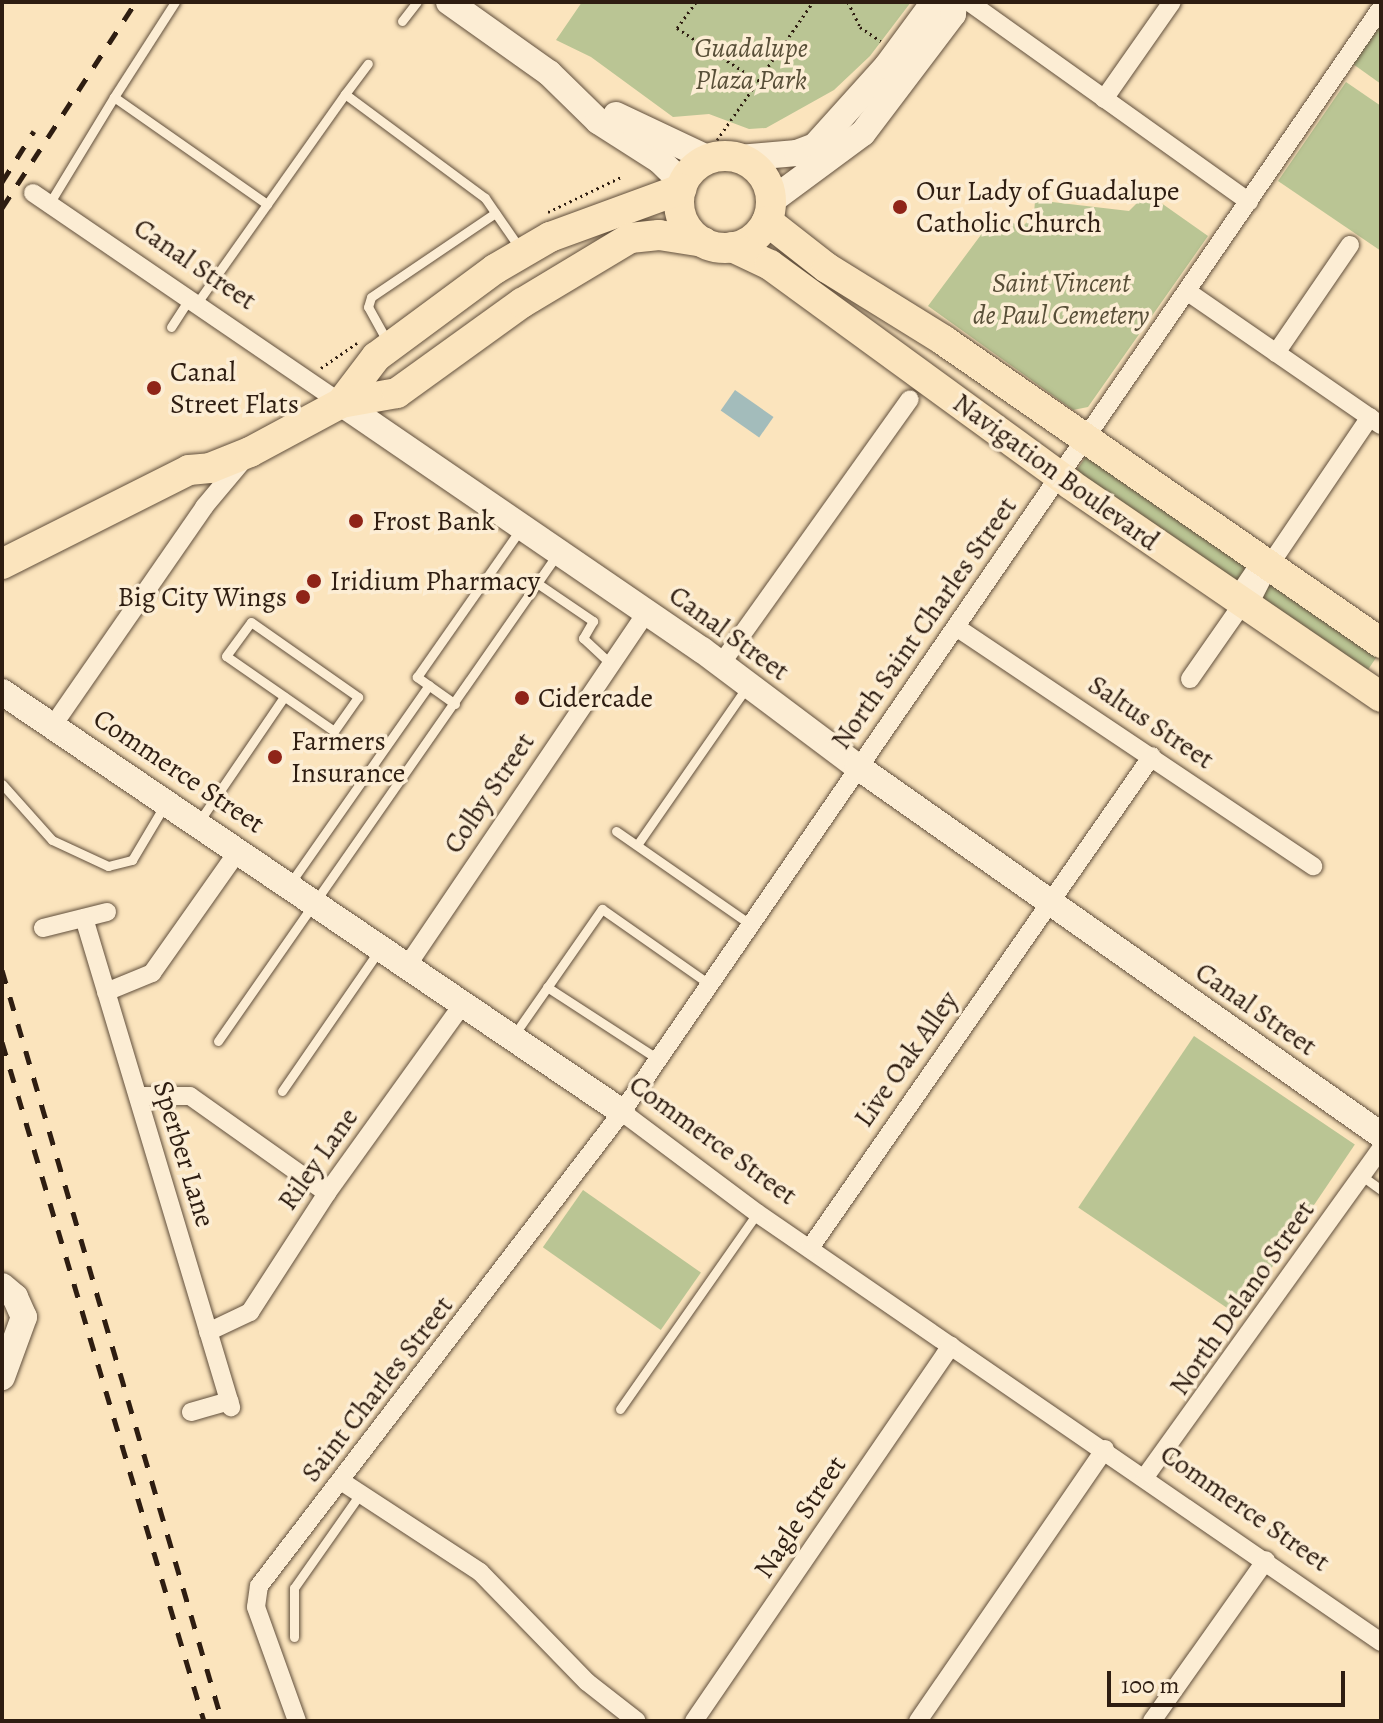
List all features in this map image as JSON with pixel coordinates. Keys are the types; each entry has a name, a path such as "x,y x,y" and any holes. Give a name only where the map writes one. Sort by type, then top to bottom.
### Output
{"main road":[{"path":"707,158 739,158 765,179 769,211 753,238 718,244 680,213 682,186 707,158"},
{"name":"Navigation Boulevard","path":"341,403 376,357 495,269 550,237 682,186"},
{"name":"Navigation Boulevard","path":"769,211 827,268 943,340 1381,643"},
{"name":"Navigation Boulevard","path":"2,564 178,475 210,468 250,452 341,403 397,393 522,303 630,238 659,235 718,244 770,265 1059,477 1381,697"},
{"path":"495,269 522,303"},
{"name":"Navigation Boulevard","path":"2,580 196,482 210,468"}],"street":[{"path":"449,2 563,88 598,121 659,160 682,186"},
{"path":"739,158 797,153 815,146 887,66 934,2"},
{"path":"769,211 863,133 953,14 954,2"},
{"path":"969,2 1249,202"},
{"path":"1104,99 1172,2"},
{"name":"North Saint Charles Street","path":"622,1112 1381,8"},
{"path":"563,88 707,158"},
{"name":"Canal Street","path":"33,193 721,664 858,767 1381,1135"},
{"path":"1276,353 1350,245"},
{"path":"1188,292 1378,423 1269,566 1254,572 1241,591 1243,603 1190,679"},
{"path":"721,664 910,399"},
{"path":"54,724 204,507 250,452"},
{"name":"Colby Street","path":"407,966 646,613"},
{"name":"Saltus Street","path":"956,627 1313,866"},
{"name":"Commerce Street","path":"3,691 622,1112 757,1213 1105,1449 1381,1642"},
{"name":"Live Oak Alley","path":"810,1248 1152,756"},
{"path":"106,992 152,973 238,851"},
{"path":"43,928 107,912"},
{"name":"Sperber Lane","path":"84,918 230,1404 191,1412"},
{"name":"Riley Lane","path":"208,1332 250,1312 327,1193 463,1004"},
{"path":"138,1096 190,1096 327,1193"},
{"name":"Saint Charles Street","path":"297,1721 256,1607 259,1586 622,1112"},
{"name":"North Delano Street","path":"1145,1477 1381,1149"},
{"path":"2,1286 21,1307 22,1332 2,1377"},
{"name":"Nagle Street","path":"694,1721 951,1345"},
{"path":"918,1721 1105,1449"},
{"path":"341,1481 480,1572 587,1682 637,1721"},
{"path":"1152,1721 1266,1560"}],"lane":[{"path":"49,204 175,2"},
{"path":"402,21 417,2"},
{"path":"171,327 267,204 368,64"},
{"path":"345,94 485,198 522,253"},
{"path":"114,97 267,204"},
{"path":"391,347 368,307 371,297 495,213"},
{"path":"455,704 417,677 522,528"},
{"path":"218,1041 317,904 558,553"},
{"path":"537,583 593,621 583,638 610,663"},
{"path":"251,622 358,697 334,731 284,697 226,656 251,622"},
{"path":"289,885 429,685"},
{"path":"637,845 747,686"},
{"path":"198,823 284,697"},
{"path":"2,784 52,840 108,866 132,860 166,801"},
{"path":"616,831 750,924"},
{"path":"512,1038 602,909 709,984"},
{"path":"282,1091 381,948"},
{"path":"547,987 658,1059"},
{"path":"1362,1176 1381,1190"},
{"path":"620,1409 757,1213"},
{"path":"294,1637 294,1588 360,1493"}],"path":[{"path":"696,2 677,28 758,81"},
{"path":"707,158 813,2"},
{"path":"848,2 860,27 884,43"}],"green space":[{"name":"Guadalupe Plaza Park","path":"582,2 911,2 870,56 834,90 766,128 749,129 709,114 673,117 591,57 556,40"},
{"path":"1381,24 1381,84 1353,64"},
{"path":"1346,82 1381,106 1381,251 1278,181"},
{"name":"Saint Vincent de Paul Cemetery","path":"1147,193 1208,236 1088,407 1073,410 928,306 992,220 1024,225 1034,215 1035,200 1129,211"},
{"path":"1089,452 1381,649 1364,676 1071,479"},
{"path":"1194,1036 1355,1144 1239,1316 1078,1208"},
{"path":"583,1190 701,1273 661,1330 543,1247"}],"water":[{"path":"735,390 774,417 759,437 721,410"}],"railway":[{"path":"2,208 136,2"},
{"path":"2,182 34,131"},
{"path":"2,970 222,1721"},
{"path":"2,1042 204,1721"}],"place":[{"name":"Our Lady of Guadalupe Catholic Church","path":"900,207"},
{"name":"Canal Street Flats","path":"154,388"},
{"name":"Frost Bank","path":"356,521"},
{"name":"Iridium Pharmacy","path":"314,581"},
{"name":"Big City Wings","path":"303,597"},
{"name":"Cidercade","path":"522,698"},
{"name":"Farmers Insurance","path":"275,757"}]}
